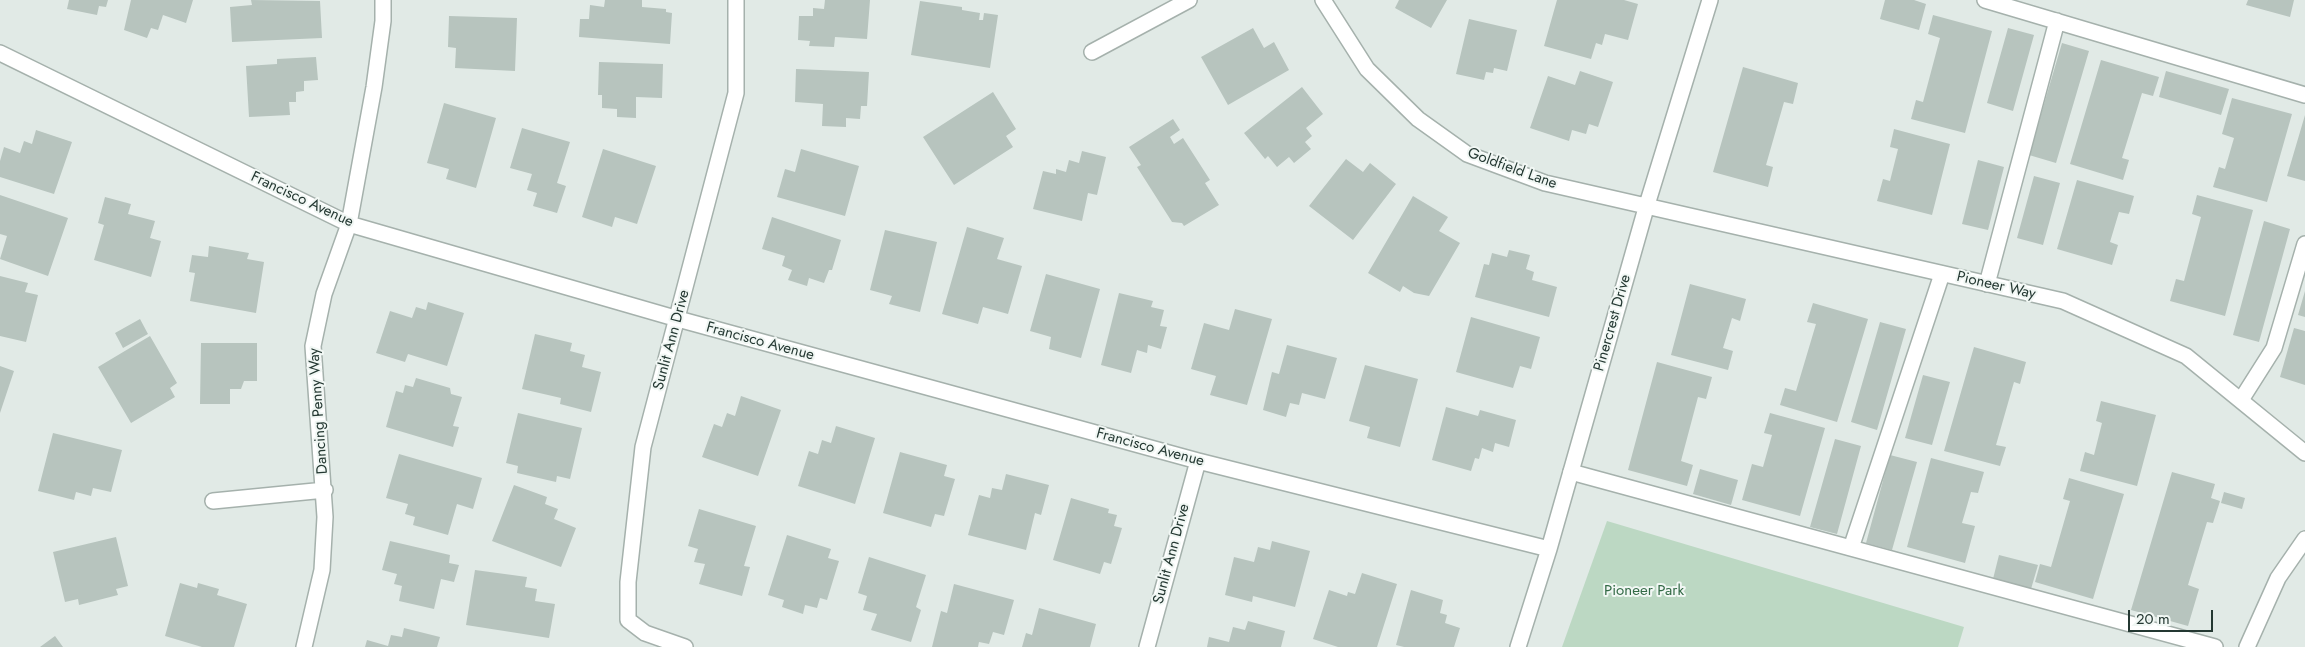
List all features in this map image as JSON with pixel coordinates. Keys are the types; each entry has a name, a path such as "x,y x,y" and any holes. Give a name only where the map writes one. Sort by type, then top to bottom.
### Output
{"street":[{"name":"Dancing Penny Way","path":"304,647 322,570 325,490 313,346 324,294 349,224 374,88 383,21 383,0"},
{"name":"Sunlit Ann Drive","path":"685,647 645,633 628,620 627,601 643,447 736,93 736,0"},
{"path":"1092,52 1189,0"},
{"name":"Goldfield Lane","path":"1323,0 1367,69 1418,119 1467,154 1545,183 1646,208"},
{"name":"Pinercrest Drive","path":"1518,647 1549,549 1646,208 1710,0"},
{"path":"1985,0 2305,95"},
{"path":"1987,284 2057,21"},
{"name":"Francisco Avenue","path":"0,53 349,224 678,319 1198,461 1549,549"},
{"name":"Pioneer Way","path":"1646,208 2063,301 2186,356 2305,453"},
{"path":"2241,400 2274,348 2305,244"},
{"path":"1851,548 1942,274"},
{"name":"Sunlit Ann Drive","path":"1147,647 1198,461"},
{"path":"1571,472 2215,647"},
{"path":"213,501 325,490"},
{"path":"2247,647 2278,578 2305,539"}],"green space":[{"name":"Pioneer Park","path":"1607,521 1964,627 1958,647 1562,647"}],"building":[{"path":"69,0 108,0 106,7 99,6 97,15 67,9"},
{"path":"131,0 193,0 186,23 163,15 158,30 151,28 147,38 124,30"},
{"path":"251,0 320,1 322,38 232,42 230,7 252,5"},
{"path":"605,0 642,0 642,7 666,9 666,12 672,13 670,44 579,37 580,19 589,19 590,5 604,7"},
{"path":"825,0 870,0 867,39 835,37 834,47 809,46 810,41 798,40 799,16 813,16 813,8 824,9"},
{"path":"1399,0 1447,0 1431,28 1395,8"},
{"path":"1557,0 1624,0 1638,4 1628,40 1605,34 1602,45 1596,43 1591,59 1544,46"},
{"path":"1885,0 1914,0 1926,4 1919,30 1880,19"},
{"path":"2248,0 2294,0 2290,17 2246,5"},
{"path":"920,1 962,7 962,10 980,13 979,20 983,20 984,13 998,15 990,68 911,55"},
{"path":"1933,15 1992,31 1965,133 1911,119 1916,100 1923,102 1940,38 1928,34"},
{"path":"449,16 517,18 515,71 455,68 456,48 448,47"},
{"path":"1469,19 1517,30 1507,71 1494,68 1493,73 1486,72 1484,80 1456,74"},
{"path":"1253,28 1264,48 1274,42 1289,70 1228,105 1201,57"},
{"path":"2008,28 2034,35 2013,111 1987,103"},
{"path":"2062,43 2089,51 2056,163 2029,155"},
{"path":"316,57 318,80 304,81 304,91 296,92 296,102 289,102 290,115 249,117 246,66 277,64 277,59"},
{"path":"2101,60 2159,77 2153,96 2142,93 2122,158 2129,160 2123,180 2070,164"},
{"path":"599,62 663,64 662,98 636,97 636,118 617,117 617,109 602,108 602,95 598,95"},
{"path":"1743,67 1798,83 1793,104 1784,102 1766,165 1773,167 1768,187 1713,172"},
{"path":"796,69 869,72 867,106 861,106 860,119 846,118 846,127 822,126 823,104 795,102"},
{"path":"1580,71 1613,82 1598,127 1589,124 1586,134 1572,130 1569,141 1530,128 1548,76 1575,85"},
{"path":"2166,71 2229,89 2221,115 2159,97"},
{"path":"1302,87 1323,114 1306,128 1312,136 1305,142 1311,149 1294,163 1289,157 1277,167 1268,156 1265,159 1244,133"},
{"path":"993,92 1016,129 1006,136 1013,147 954,185 923,137"},
{"path":"2232,98 2292,114 2267,202 2213,187 2219,167 2225,169 2234,138 2222,134"},
{"path":"444,103 496,118 476,188 446,179 449,169 427,163"},
{"path":"2305,115 2305,181 2287,176"},
{"path":"1173,119 1180,130 1170,137 1174,144 1183,138 1210,180 1205,183 1219,205 1184,226 1182,223 1172,222 1137,167 1141,165 1129,147"},
{"path":"522,128 570,142 557,183 566,186 557,213 533,206 537,193 527,190 532,174 510,168"},
{"path":"1894,129 1950,144 1932,215 1877,201 1883,179 1890,181 1898,149 1890,147"},
{"path":"36,130 72,142 54,194 0,177 0,161 4,147 20,153 24,141 32,144"},
{"path":"603,149 656,166 637,224 615,217 612,227 582,217"},
{"path":"801,149 859,166 845,216 777,197 785,169 795,172"},
{"path":"1082,151 1106,157 1097,195 1088,193 1082,221 1033,209 1043,171 1056,174 1056,169 1066,172 1069,160 1079,163"},
{"path":"1346,159 1363,172 1370,163 1396,184 1353,240 1309,206"},
{"path":"1978,160 2004,167 1988,230 1962,224"},
{"path":"2034,176 2060,183 2043,245 2017,238"},
{"path":"2077,180 2134,196 2129,214 2119,212 2110,242 2118,245 2112,265 2057,249"},
{"path":"0,195 68,218 48,276 0,259 7,236 0,234"},
{"path":"2197,195 2253,210 2225,316 2170,301 2176,279 2184,281 2201,217 2192,214"},
{"path":"1413,196 1448,217 1439,231 1460,243 1429,296 1414,293 1403,286 1400,292 1368,273"},
{"path":"105,197 131,204 128,214 155,221 150,238 161,241 151,277 94,260 104,225 98,223"},
{"path":"772,217 841,240 832,270 829,270 824,283 809,278 807,286 788,280 792,270 782,266 785,256 762,249"},
{"path":"2264,221 2290,229 2259,342 2233,335"},
{"path":"967,227 1004,238 997,259 1022,266 1008,314 983,307 978,324 942,314"},
{"path":"885,230 937,242 920,312 889,304 892,296 870,290"},
{"path":"209,246 249,253 247,259 264,262 256,313 190,301 195,273 189,272 192,255 208,257"},
{"path":"1509,250 1530,255 1526,269 1534,272 1532,280 1557,287 1549,317 1475,297 1484,264 1489,265 1492,253 1507,257"},
{"path":"1046,274 1100,289 1081,358 1049,349 1051,337 1030,331"},
{"path":"0,276 28,283 25,292 38,295 26,342 0,336"},
{"path":"1690,284 1746,299 1740,321 1732,318 1723,348 1733,351 1728,370 1671,355"},
{"path":"2305,291 2305,317 2298,315"},
{"path":"1119,293 1153,301 1151,307 1164,310 1160,326 1167,327 1161,349 1148,345 1147,353 1137,350 1131,373 1101,365"},
{"path":"428,302 464,313 447,366 408,354 405,362 376,353 390,311 412,318 416,307 426,310"},
{"path":"1813,303 1868,319 1837,422 1780,405 1785,388 1796,391 1816,324 1807,322"},
{"path":"1235,309 1272,319 1247,405 1210,395 1216,376 1191,369 1204,323 1229,330"},
{"path":"1471,317 1540,337 1531,369 1520,366 1513,388 1456,372"},
{"path":"140,319 148,334 123,348 115,333"},
{"path":"1880,322 1906,329 1877,430 1851,422"},
{"path":"2294,328 2305,331 2305,385 2280,377"},
{"path":"535,334 572,343 570,351 585,355 582,367 601,372 591,412 560,404 561,398 522,389"},
{"path":"150,336 177,383 170,388 175,397 131,423 98,367"},
{"path":"201,343 257,343 257,381 244,381 241,389 230,389 230,404 200,404"},
{"path":"1287,345 1337,358 1325,399 1302,393 1299,405 1290,403 1286,417 1263,410 1272,372 1279,374"},
{"path":"1974,347 2026,362 2020,384 2014,382 1996,445 2006,447 2000,466 1944,451"},
{"path":"1657,362 1712,377 1706,399 1698,397 1681,461 1693,465 1687,486 1628,470"},
{"path":"1365,365 1418,379 1400,447 1367,438 1370,427 1349,421"},
{"path":"0,366 14,371 0,413"},
{"path":"1923,375 1950,382 1932,445 1905,438"},
{"path":"416,378 450,388 451,394 462,397 453,426 459,427 453,447 386,427 396,391 403,393 405,385 413,387"},
{"path":"741,396 781,410 758,476 702,457 714,424 722,427 727,413 735,416"},
{"path":"2101,401 2156,415 2137,486 2080,471 2085,452 2094,455 2102,423 2096,421"},
{"path":"1446,407 1478,416 1480,410 1516,420 1509,447 1495,443 1493,452 1482,448 1479,459 1475,458 1471,471 1432,460"},
{"path":"518,413 582,428 570,479 557,476 556,482 517,473 518,466 506,463"},
{"path":"1770,413 1825,428 1800,516 1742,500 1752,464 1763,467 1772,435 1764,433"},
{"path":"836,426 875,438 855,504 798,486 809,451 818,454 822,440 831,443"},
{"path":"53,433 122,450 111,492 93,488 91,496 76,492 74,500 38,491"},
{"path":"1835,439 1861,446 1837,534 1810,527"},
{"path":"900,452 947,465 944,476 955,479 944,516 935,514 931,527 883,513"},
{"path":"399,454 482,478 473,509 457,504 448,535 413,525 415,517 405,514 408,504 386,498"},
{"path":"1890,455 1917,462 1892,550 1866,543"},
{"path":"1931,458 1984,472 1978,493 1971,492 1962,523 1975,526 1965,563 1907,547"},
{"path":"1700,469 1738,480 1731,505 1693,494"},
{"path":"2172,472 2215,484 2211,498 2220,501 2213,523 2207,522 2188,585 2199,589 2188,626 2131,610"},
{"path":"1006,474 1049,485 1041,515 1035,513 1026,550 968,535 979,495 990,498 992,488 1002,490"},
{"path":"2069,478 2124,494 2093,599 2035,582 2040,564 2051,567 2070,501 2063,499"},
{"path":"514,485 547,497 545,504 558,509 554,519 576,528 561,567 492,541"},
{"path":"2224,492 2245,498 2242,509 2221,503"},
{"path":"1071,498 1109,509 1108,513 1117,515 1114,526 1122,528 1111,564 1104,562 1100,574 1053,560"},
{"path":"699,509 756,526 744,566 750,567 742,596 699,584 705,564 694,562 698,549 688,546"},
{"path":"787,535 831,549 828,558 839,561 827,600 820,598 817,608 805,605 803,614 782,607 784,600 768,595"},
{"path":"116,537 128,586 116,589 118,595 79,605 78,599 65,602 53,552"},
{"path":"390,541 450,555 449,563 459,565 454,582 441,579 434,609 399,601 402,586 394,584 397,574 382,570"},
{"path":"1272,541 1310,551 1295,607 1253,596 1252,602 1225,595 1234,557 1254,562 1258,547 1270,550"},
{"path":"1999,555 2038,565 2031,589 1993,579"},
{"path":"869,557 926,575 916,607 921,610 911,642 871,630 877,614 863,610 867,596 858,593"},
{"path":"475,570 527,577 525,587 537,589 535,601 555,604 549,638 466,625"},
{"path":"1362,573 1397,584 1377,647 1338,647 1313,639 1329,590 1347,596 1348,592 1355,594"},
{"path":"180,583 197,588 198,583 219,589 217,595 247,604 234,647 202,647 165,636"},
{"path":"954,584 1014,600 1004,635 993,632 989,644 979,642 978,647 932,647 941,611 947,613"},
{"path":"1411,590 1443,600 1440,613 1447,615 1445,623 1460,628 1454,647 1404,647 1396,645"},
{"path":"1039,608 1096,624 1090,647 1022,647 1026,633 1032,635"},
{"path":"1248,621 1285,631 1281,647 1207,647 1209,637 1229,642 1233,627 1245,630"},
{"path":"404,628 440,637 437,647 365,647 367,640 388,646 391,635 402,637"},
{"path":"55,636 63,647 40,647"}]}
